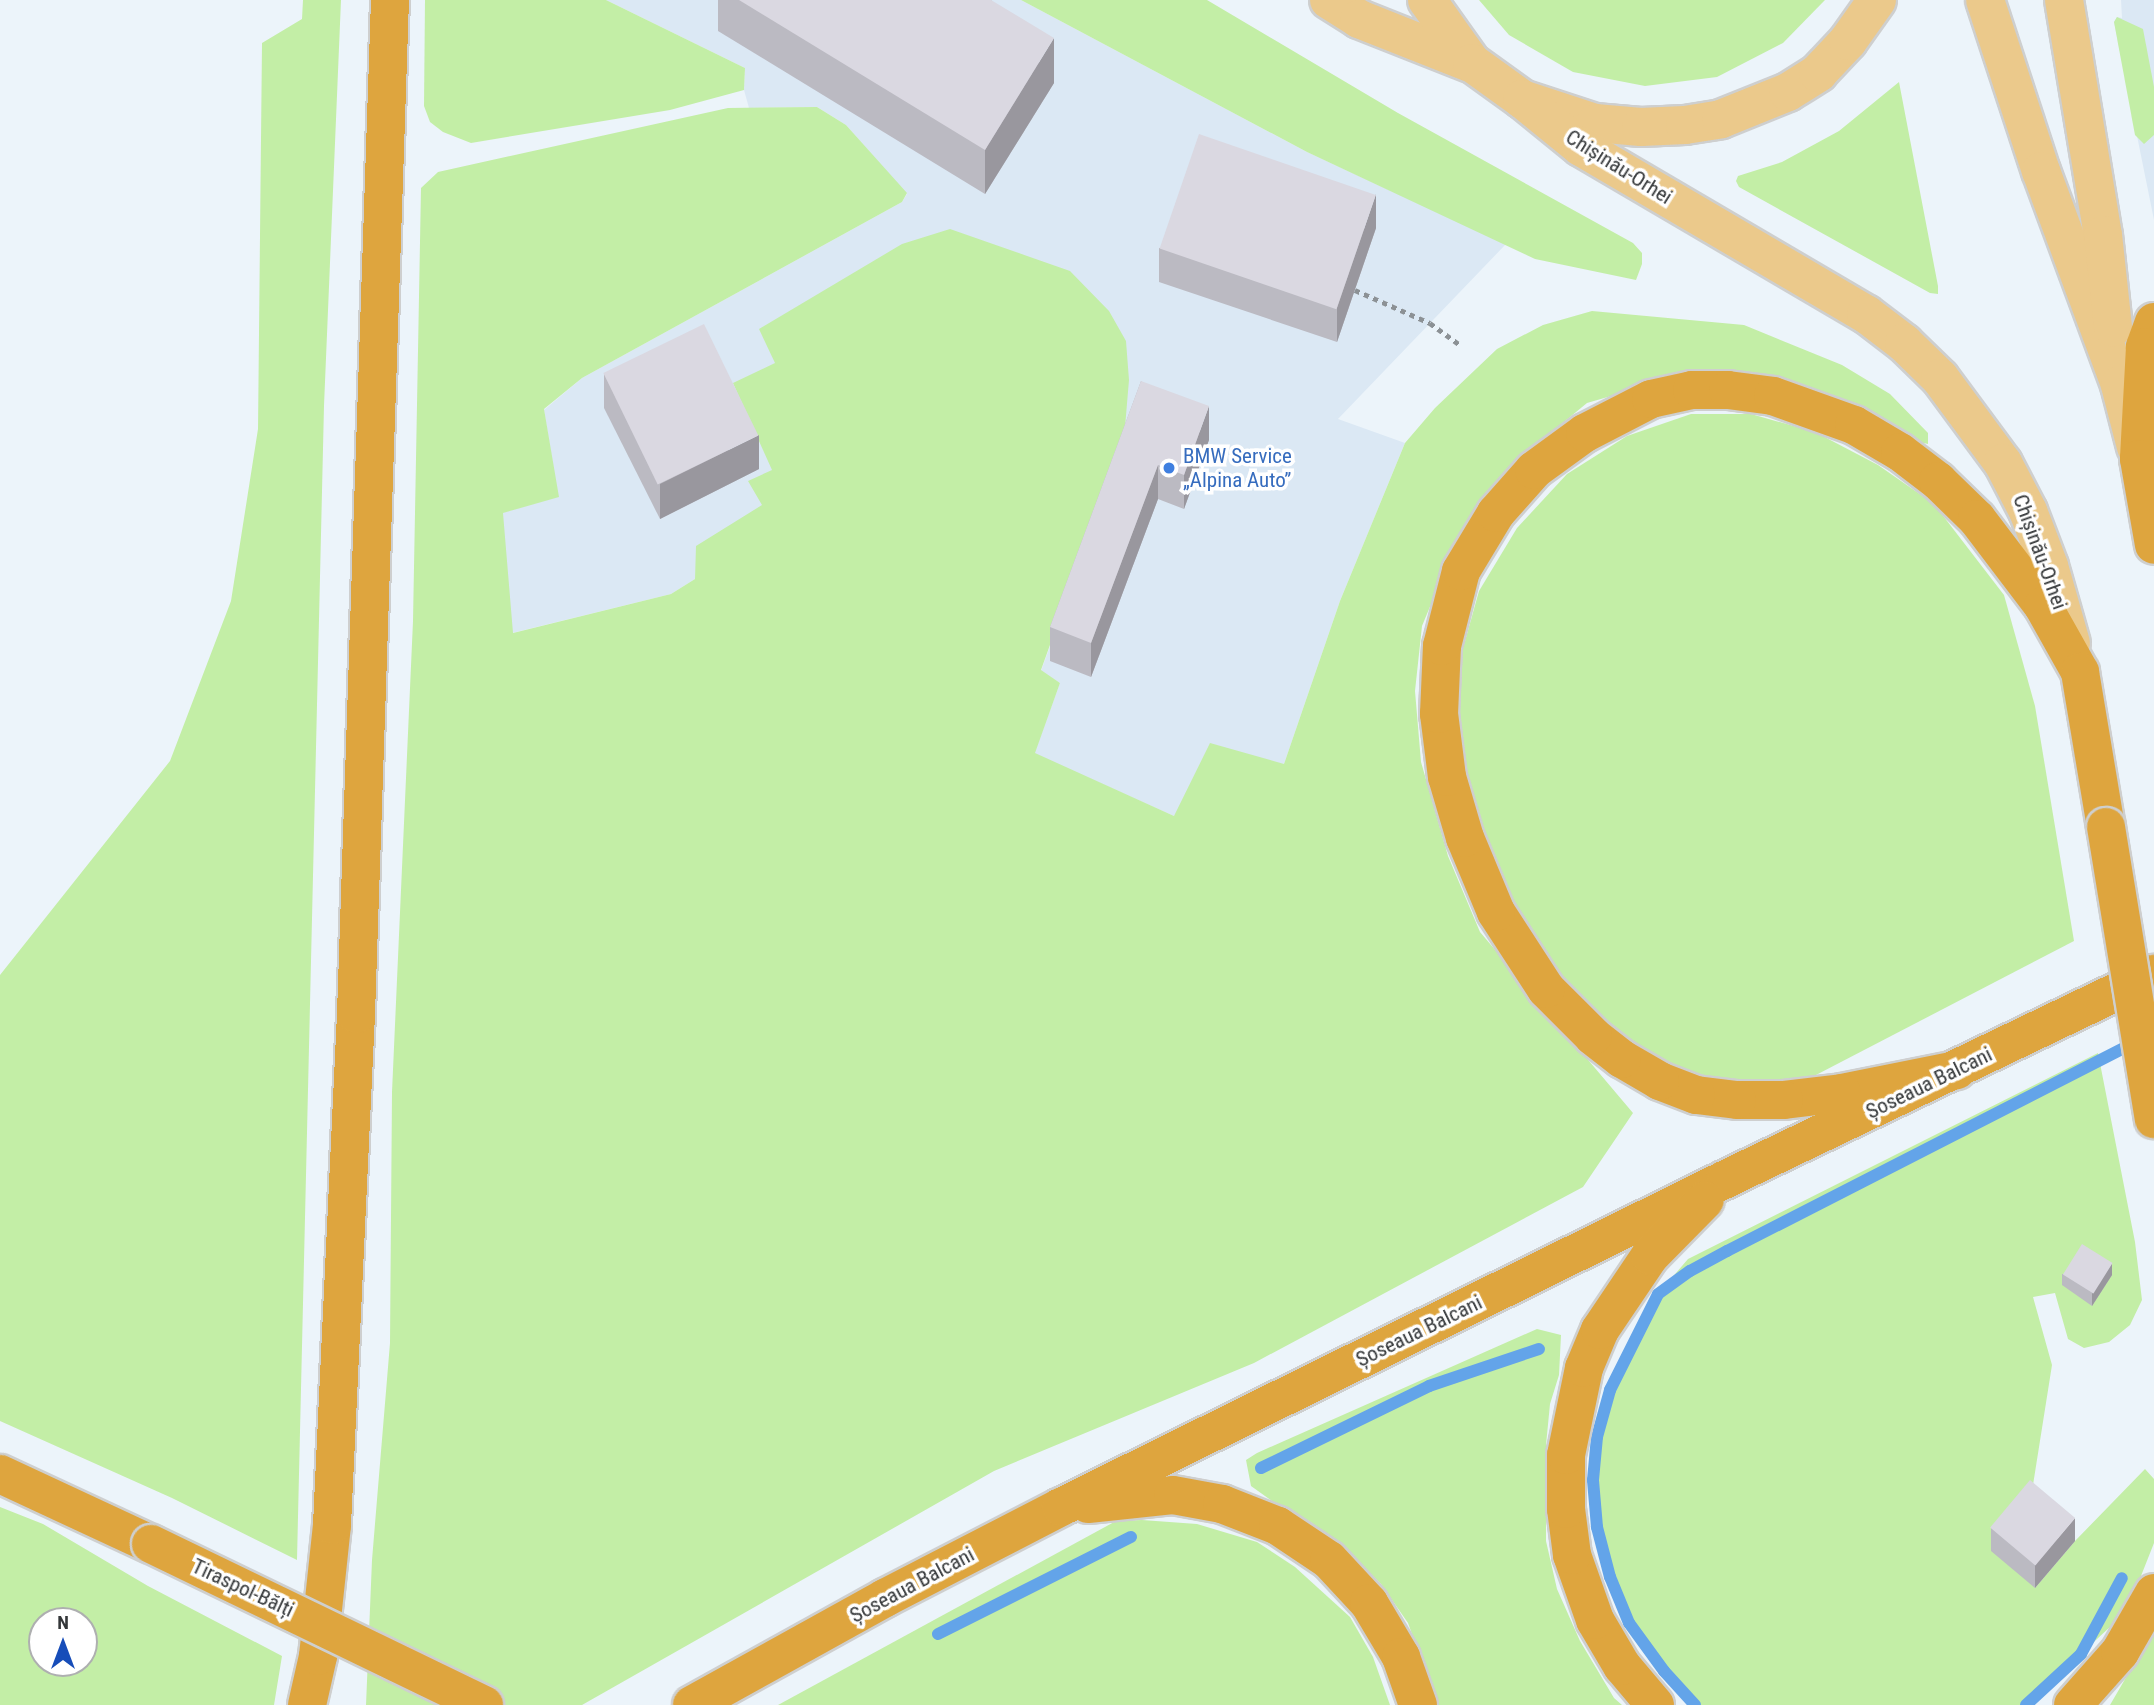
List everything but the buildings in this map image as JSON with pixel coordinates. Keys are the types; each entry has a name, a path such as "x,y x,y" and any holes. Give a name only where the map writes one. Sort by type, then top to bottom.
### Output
{"highway":[{"path":"307,1705 318,1656 332,1525 356,1000 390,0"},
{"path":"2154,322 2146,347 2139,459 2154,545"},
{"path":"1957,1070 1842,1093 1784,1100 1737,1100 1696,1095 1660,1081 1622,1059 1593,1036 1546,989 1496,912 1465,838 1447,777 1438,713 1442,646 1461,570 1496,513 1534,470 1585,433 1651,398 1692,390 1728,390 1773,396 1854,425 1900,452 1938,481 1977,519 2014,565 2043,606 2080,672"},
{"name":"Chișinău-Orhei","path":"2080,672 2154,1119"},
{"name":"Șoseaua Balcani","path":"692,1705 885,1598 1061,1507 1726,1179 2154,974"},
{"path":"1655,1705 1622,1666 1595,1620 1573,1555 1566,1509 1566,1455 1584,1368 1600,1330 1650,1256 1726,1179"},
{"name":"Tiraspol-Bălți","path":"0,1474 484,1705"},
{"path":"1061,1507 1173,1496 1222,1504 1278,1526 1329,1560 1369,1602 1401,1657 1418,1705"},
{"path":"2073,1705 2119,1652 2154,1593"}],"main road":[{"path":"1329,0 1359,19 1472,64 1522,99 1595,123 1641,127 1721,119 1788,93 1818,73 1848,41 1877,0"},
{"path":"1427,0 1472,64"},
{"path":"1985,0 2041,171 2119,385 2139,459"},
{"path":"2064,0 2104,235 2119,385"},
{"name":"Chișinău-Orhei","path":"1522,99 1581,147 1866,314 1905,343 1940,379 2003,463 2028,511 2049,566 2080,672"}],"path":[{"path":"1355,290 1430,323 1460,345"}],"shaded area":[{"path":"606,0 1021,0 1307,152 1506,244 1338,419 1405,443 1340,601 1284,764 1174,816 1034,754 1060,683 1041,671 1086,546 695,579 671,594 512,633 502,513 558,496 544,410 582,378 902,202 907,194 846,125 817,107 749,108 744,90 745,68"},
{"path":"2121,0 2154,0 2154,220 2114,22 2117,17 2122,18"}],"green space":[{"path":"303,0 341,0 324,406 297,1560 172,1498 0,1421 0,975 170,761 231,601 258,429 262,43 302,19"},
{"path":"425,0 606,0 745,68 744,90 670,110 471,143 443,132 430,122 424,106"},
{"path":"1021,0 1207,0 1398,113 1633,243 1642,253 1642,264 1636,280 1535,259 1307,152"},
{"path":"1479,0 1825,0 1783,43 1717,77 1645,86 1573,72 1509,35"},
{"path":"2117,17 2143,29 2154,87 2154,135 2144,144 2135,135 2114,22"},
{"path":"1899,82 1938,294 1930,293 1739,187 1736,181 1738,176 1782,162 1839,131"},
{"path":"817,107 846,125 907,193 902,202 582,378 544,409 559,497 503,513 513,633 671,594 695,579 696,546 762,505 748,481 772,470 733,383 775,363 759,329 902,244 950,229 1070,271 1109,311 1126,341 1129,380 1124,439 1041,670 1060,683 1035,753 1174,816 1210,743 1284,764 1340,601 1405,443 1435,408 1497,349 1543,325 1592,311 1744,325 1842,365 1890,394 1928,433 1928,444 1656,383 1587,403 1515,462 1460,534 1422,626 1415,691 1421,762 1448,856 1480,932 1633,1113 1583,1187 1254,1363 994,1471 582,1705 366,1705 372,1560 390,1343 392,1092 413,621 421,188 438,172 728,108"},
{"path":"1691,414 1751,414 1815,432 1878,465 1934,504 2004,595 2035,706 2074,941 1816,1075 1778,1086 1685,1075 1637,1046 1577,996 1535,941 1501,879 1471,805 1457,738 1460,659 1479,591 1517,528 1567,474 1627,436"},
{"path":"2098,1053 2135,1242 2142,1300 2130,1325 2109,1342 2084,1348 2068,1339 2055,1293 2033,1297 2052,1365 2030,1504 2035,1588 2075,1541 2145,1469 2154,1479 2154,1543 2139,1581 2111,1626 2026,1705 1695,1705 1664,1671 1629,1623 1610,1577 1597,1527 1593,1480 1597,1437 1610,1390 1658,1294 1688,1259"},
{"path":"1537,1329 1561,1335 1559,1375 1550,1404 1546,1445 1546,1541 1557,1589 1580,1641 1614,1698 1622,1705 1438,1705 1408,1623 1381,1584 1344,1547 1309,1521 1251,1486 1246,1460"},
{"path":"0,1507 43,1524 148,1586 282,1656 274,1705 0,1705"},
{"path":"1116,1521 1197,1524 1257,1542 1295,1567 1350,1617 1373,1657 1390,1705 778,1705"},
{"path":"2154,1628 2154,1705 2110,1705 2142,1650"}],"waterway":[{"path":"1695,1705 1664,1671 1629,1623 1610,1577 1597,1527 1593,1480 1597,1437 1610,1390 1658,1294 1690,1271 1727,1251 2138,1041"},
{"path":"1261,1468 1429,1386 1539,1349"},
{"path":"938,1634 1131,1537"},
{"path":"2026,1705 2081,1654 2122,1578"}],"place":[{"name":"BMW Service „Alpina Auto”","path":"1169,468"}]}
